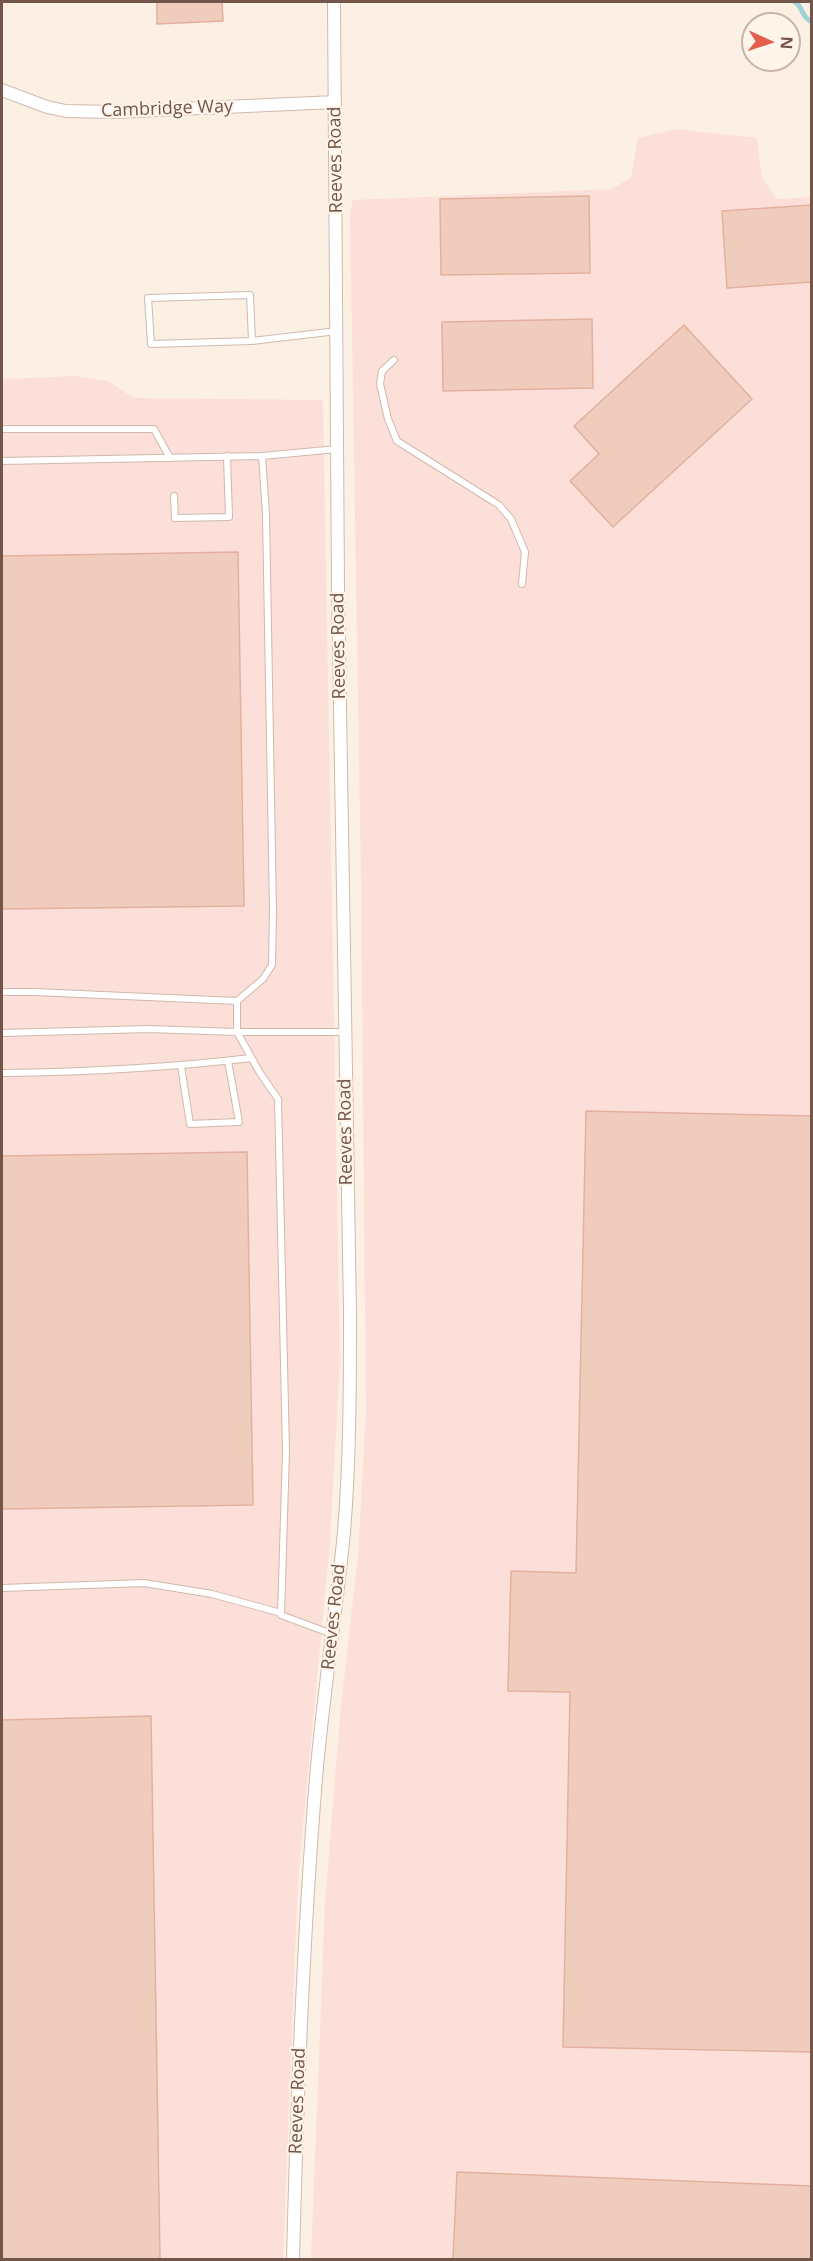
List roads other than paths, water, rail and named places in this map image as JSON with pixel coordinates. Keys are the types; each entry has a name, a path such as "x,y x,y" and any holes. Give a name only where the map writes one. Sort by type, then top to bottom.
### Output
{"street":[{"name":"Reeves Road","path":"293,2259 308,1882 316,1774 344,1529 350,1422 334,2"},
{"name":"Cambridge Way","path":"2,90 47,107 66,111 114,112 335,102"}],"lane":[{"path":"252,341 250,295 148,298 151,344 252,341 337,331"},
{"path":"394,360 382,371 380,384 388,419 397,441 499,505 511,519 525,552 522,584"},
{"path":"2,429 154,429 171,458"},
{"path":"2,461 262,456 338,449"},
{"path":"174,496 175,518 229,517 227,456"},
{"path":"2,992 237,1001 262,980 272,965 269,644 266,514 262,456"},
{"path":"237,1001 237,1032 278,1099 286,1451 280,1614"},
{"path":"2,1033 148,1029 345,1032"},
{"path":"2,1073 109,1071 251,1058"},
{"path":"181,1066 190,1124 239,1122 228,1061"},
{"path":"2,1588 144,1583 212,1594 280,1614 333,1635"}],"waterway":[{"path":"795,2 812,22"}]}
